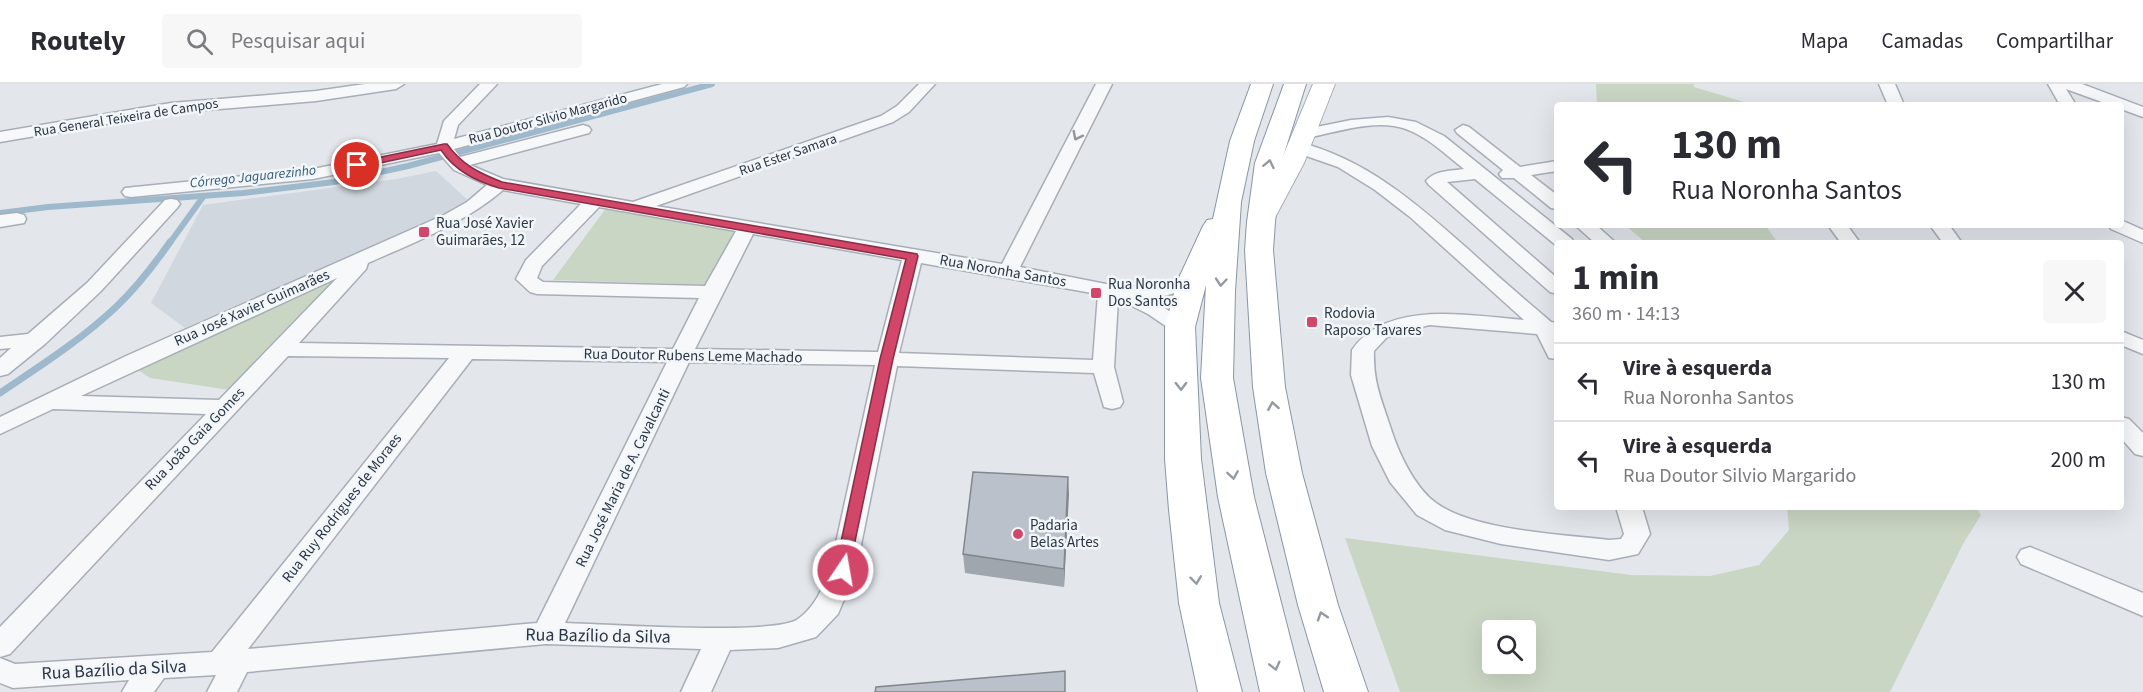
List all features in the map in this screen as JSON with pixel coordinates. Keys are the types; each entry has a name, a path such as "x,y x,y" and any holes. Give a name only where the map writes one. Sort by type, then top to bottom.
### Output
{"highway":[{"path":"1262,84 1242,141 1228,202 1220,291 1217,378 1236,497 1282,692"},
{"path":"1295,84 1268,163 1261,222 1259,250 1269,387 1284,473 1318,605 1346,692"},
{"path":"1220,692 1199,603 1185,479 1180,327 1192,282 1228,202"}],"main road":[{"path":"1261,222 1301,140 1324,84"}],"street":[{"name":"Rua General Teixeira de Campos","path":"0,137 171,108 316,96 396,84"},
{"path":"450,155 450,124 489,84"},
{"name":"Rua Doutor Silvio Margarido","path":"450,155 679,84"},
{"name":"Rua Ester Samara","path":"637,207 887,119 903,109 927,84"},
{"path":"1008,271 1104,84"},
{"path":"1887,84 1895,102"},
{"path":"2056,84 2066,102"},
{"path":"2068,84 2116,102"},
{"path":"2124,105 2143,112"},
{"path":"1301,140 1384,122 1415,127 1438,140 1561,240"},
{"name":"Rua Doutor Silvio Margarido","path":"131,192 313,174 450,155 583,130"},
{"path":"1463,130 1554,202"},
{"path":"1301,140 1322,153 1351,165 1385,186 1551,328"},
{"name":"Rua Noronha Santos","path":"450,155 472,174 499,184 1115,291 1157,292 1192,282"},
{"path":"1554,166 1517,172 1444,177 1435,181 1554,285"},
{"name":"Rua José Xavier Guimarães","path":"0,426 134,361 451,219 473,206 499,184"},
{"path":"594,201 533,264 526,279 537,288 712,292"},
{"path":"0,369 94,287 171,204"},
{"path":"2124,217 2143,224"},
{"name":"Rua José Maria de A. Cavalcanti","path":"546,633 683,357 712,292 748,226"},
{"path":"1588,228 1603,240"},
{"path":"1839,228 1849,240"},
{"path":"1941,228 1951,240"},
{"path":"2124,228 2143,237"},
{"name":"Rua Bazílio da Silva","path":"0,670 13,676 156,667 226,672 546,633 720,639 778,637 806,629 828,607 843,570 887,359 913,256"},
{"name":"Rua João Gaia Gomes","path":"0,646 282,349 366,257"},
{"path":"1112,402 1104,367 1115,291"},
{"name":"Rua Noronha Santos","path":"1115,291 1155,310 1180,327"},
{"path":"1551,328 1428,319 1380,333 1363,350 1362,375 1384,446 1399,476 1426,510 1454,524 1501,536 1609,550 1629,547 1637,534 1630,510"},
{"path":"2124,338 2143,348"},
{"path":"0,343 37,339"},
{"name":"Rua Doutor Rubens Leme Machado","path":"282,349 887,359 1104,367"},
{"name":"Rua Ruy Rodrigues de Moraes","path":"226,672 465,353"},
{"path":"48,402 225,407"},
{"path":"2124,427 2143,448"},
{"path":"2030,557 2143,605"},
{"path":"696,692 720,639"},
{"path":"137,692 156,667"}],"shaded area":[{"path":"436,171 470,202 404,236 352,254 185,328 151,303 203,205 396,179"}],"green space":[{"path":"1596,84 1694,84 1694,87 1744,102 1597,102"},
{"path":"607,207 737,228 709,285 553,280"},
{"path":"1628,228 1767,228 1776,240 1642,240"},
{"path":"337,278 236,391 150,378 138,370"},
{"path":"1787,510 1978,510 1981,515 1963,544 1890,692 1400,692 1345,538 1631,575 1710,576 1759,565 1789,530"}],"building":[{"name":"Padaria Belas Artes","path":"973,472 1068,477 1064,569 963,554"},
{"path":"1065,671 1065,692 875,692 876,687"}],"waterway":[{"name":"Córrego Jaguarezinho","path":"0,213 48,207 243,193 334,182 408,166 712,84"},
{"path":"169,244 203,197"},
{"path":"0,393 103,319 138,284 170,242"}],"place":[{"name":"Rua José Xavier Guimarães, 12","path":"424,232"},
{"name":"Rua Noronha Dos Santos","path":"1096,293"},
{"name":"Rodovia Raposo Tavares","path":"1312,322"},
{"name":"Padaria Belas Artes","path":"1018,534"}],"route":[{"path":"357,165 444,147 453,160 472,174 522,190 637,207 913,256 887,359 843,570"}]}
